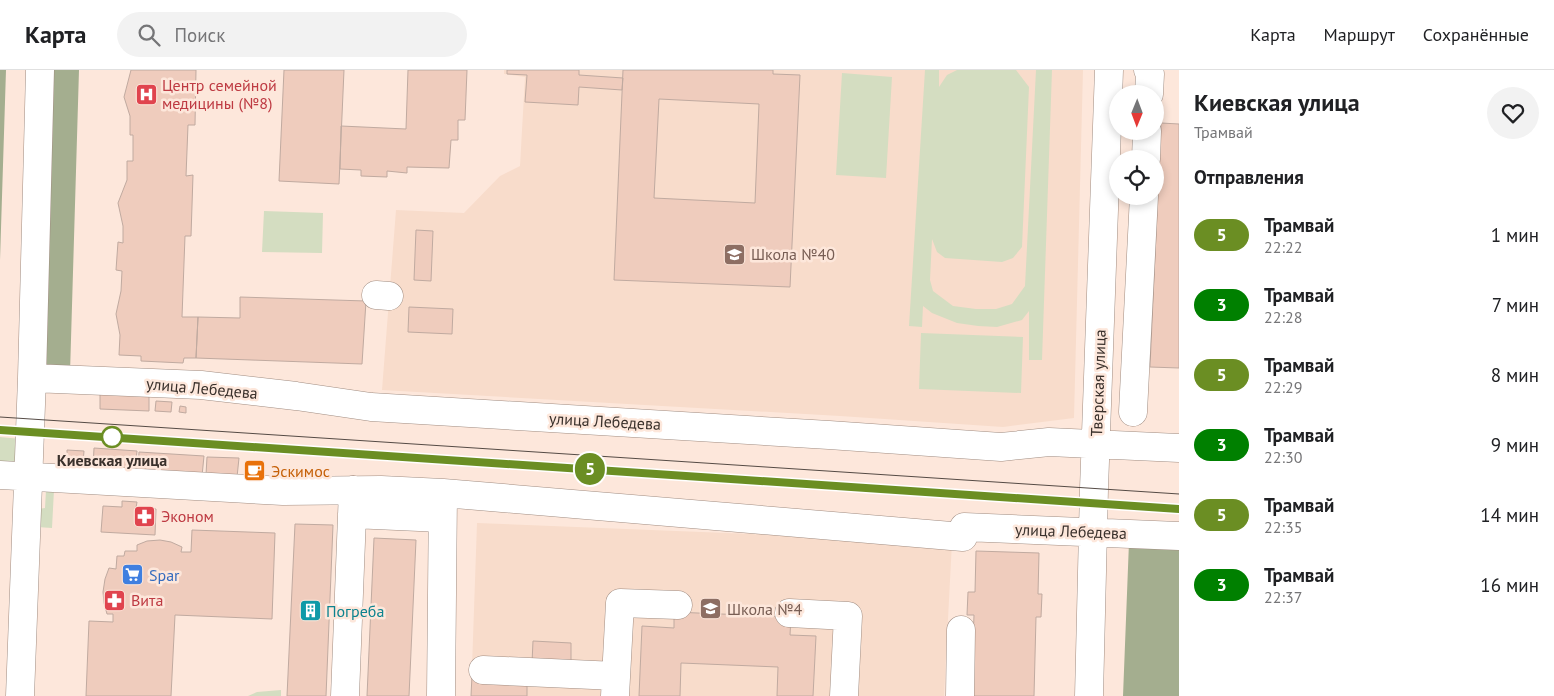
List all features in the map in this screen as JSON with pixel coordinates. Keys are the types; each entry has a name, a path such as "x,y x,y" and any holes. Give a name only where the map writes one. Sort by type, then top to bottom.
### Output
{"street":[{"path":"20,696 29,476 40,70"},
{"name":"Тверская улица","path":"1090,696 1093,532 1109,70"},
{"path":"1148,70 1150,74 1149,85"},
{"path":"1133,412 1144,205"},
{"name":"улица Лебедева","path":"32,378 201,386 371,407 530,408 829,435 1001,447 1049,442 1179,448"},
{"name":"улица Лебедева","path":"0,474 283,490 353,502 963,532 1093,532 1179,536"},
{"path":"345,696 353,502"},
{"path":"441,696 442,506"},
{"path":"483,670 615,686 620,603 678,605"},
{"path":"789,613 848,616 844,696"},
{"path":"960,696 961,630"}],"shaded area":[{"name":"Школа №40","path":"504,70 1083,70 1074,418 1003,427 382,390 396,210 464,213 500,176 520,166 525,77 504,74"},
{"name":"Школа №4","path":"477,523 952,542 944,696 471,696"}],"green space":[{"path":"0,70 6,70 0,260"},
{"path":"49,70 79,70 70,373 40,372"},
{"path":"925,70 939,70 939,87 947,75 957,70 1016,70 1029,87 1022,247 1013,258 1002,262 945,258 937,252 932,239 930,280 933,291 953,306 996,309 1012,304 1025,286 1036,70 1052,70 1042,360 1029,360 1029,311 1022,320 997,327 957,323 932,313 923,306 922,327 909,326"},
{"path":"842,73 892,77 886,178 836,175"},
{"path":"264,211 323,213 322,253 262,252"},
{"path":"921,333 1023,337 1021,393 919,389"},
{"path":"0,437 21,439 17,459 11,465 0,464"},
{"path":"46,490 54,490 52,528 37,527 38,509 45,508"},
{"path":"1129,542 1179,545 1179,696 1123,696"},
{"path":"281,690 281,696 248,696 257,692"}],"building":[{"path":"131,70 196,70 195,125 188,125 186,176 193,175 191,236 185,236 182,317 198,317 196,358 184,358 183,363 141,361 141,356 119,355 120,335 116,314 121,291 122,271 116,270 118,242 123,243 123,226 118,203 127,180 127,161 133,161 133,135 130,135 130,116 124,97"},
{"path":"284,70 344,70 339,184 279,181"},
{"path":"408,70 467,70 465,120 458,120 458,140 451,140 449,168 407,167 407,173 387,171 387,177 361,176 361,170 340,169 341,126 406,129"},
{"path":"507,70 579,70 579,75 623,78 622,90 579,87 578,105 525,102 527,75 507,74"},
{"path":"623,70 773,70 773,74 800,75 790,287 614,280","holes":["659,99 759,104 755,203 654,198"]},
{"path":"1164,123 1179,124 1179,368 1150,367 1157,205 1164,205 1164,150 1160,150 1160,140 1164,140"},
{"path":"416,230 433,231 431,281 414,280"},
{"path":"240,297 366,301 362,364 196,358 198,317 240,318"},
{"path":"409,307 453,309 452,334 408,332"},
{"path":"100,393 149,395 149,411 100,409"},
{"path":"156,401 172,402 171,412 155,411"},
{"path":"180,406 186,407 186,413 179,412"},
{"path":"94,448 137,451 135,470 93,467"},
{"path":"67,450 84,451 83,463 67,463"},
{"path":"139,452 204,456 202,476 138,471"},
{"path":"207,457 239,458 237,477 206,475"},
{"path":"122,501 137,502 136,508 156,509 155,535 101,532 103,506 122,507"},
{"name":"Погреба","path":"295,524 333,525 326,696 287,696"},
{"path":"192,530 275,533 272,619 175,615 171,696 86,696 89,621 113,622 113,614 107,614 103,592 109,568 116,569 117,556 124,556 125,551 137,551 137,545 147,541 160,540 171,542 182,547 181,552 191,552"},
{"path":"374,538 416,540 409,696 367,696"},
{"path":"976,551 1039,553 1038,594 1042,594 1041,617 1036,617 1034,696 971,696 974,615 967,615 968,592 975,592"},
{"path":"674,612 791,617 790,635 816,636 813,696 777,696 778,667 681,663 680,696 639,696 642,626 674,628"},
{"path":"533,641 571,643 571,664 532,663"},
{"path":"472,675 527,678 527,696 471,696"}],"tram line":[{"path":"0,417 1179,494"},
{"path":"0,430 1179,509"},
{"name":"5","path":"0,430 1179,509"}],"place":[{"name":"Центр семейной медицины (№8)","path":"146,94"},
{"name":"Школа №40","path":"735,254"},
{"name":"Киевская улица","path":"112,437"},
{"name":"Эскимос","path":"255,471"},
{"name":"Эконом","path":"145,516"},
{"name":"Spar","path":"133,575"},
{"name":"Вита","path":"115,600"},
{"name":"Школа №4","path":"711,609"},
{"name":"Погреба","path":"310,611"}]}
